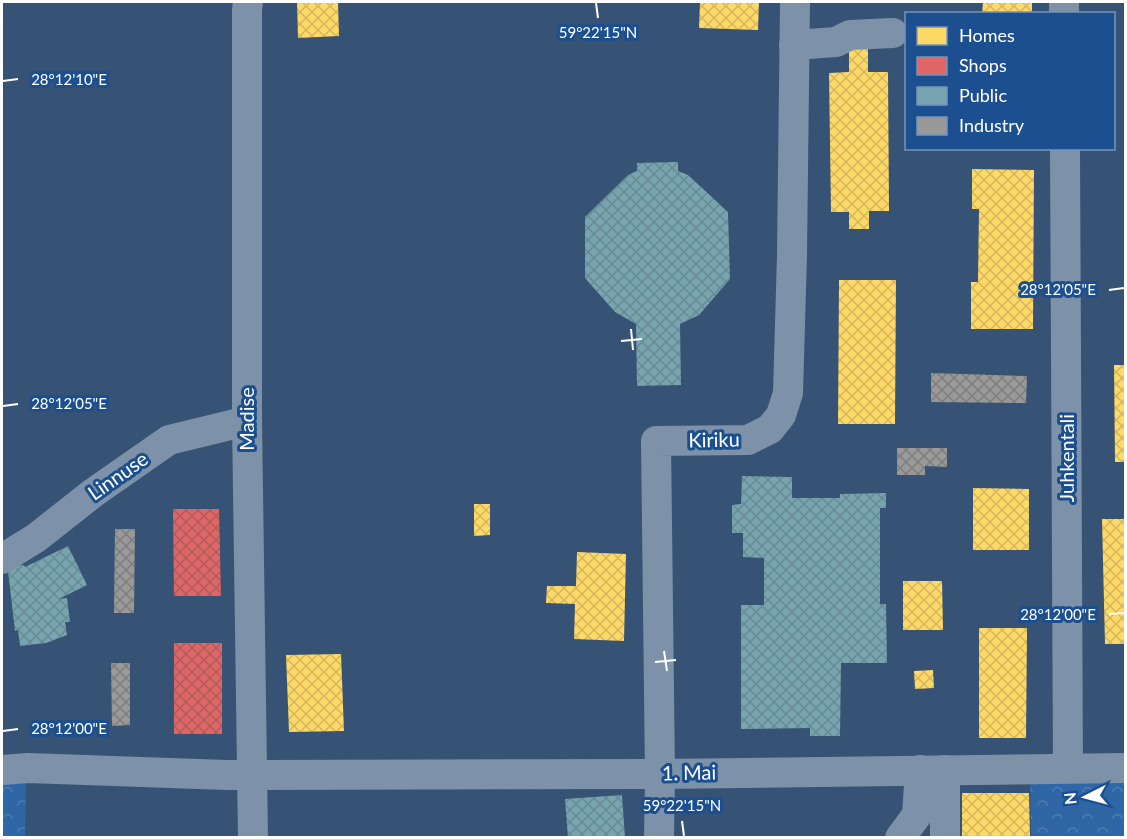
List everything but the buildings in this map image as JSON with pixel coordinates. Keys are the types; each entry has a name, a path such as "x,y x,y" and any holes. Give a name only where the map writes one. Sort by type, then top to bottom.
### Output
{"street":[{"name":"Madise","path":"248,2 247,421 253,837"},
{"name":"Kiriku","path":"659,837 656,441 748,440 770,429 781,416 788,393 795,2"},
{"path":"794,45 836,42 850,34 893,33"},
{"name":"Juhkentali","path":"1065,150 1068,768"},
{"name":"Linnuse","path":"2,559 36,538 93,493 169,440 247,421"},
{"name":"1. Mai","path":"2,770 28,768 253,775 660,774 1125,768"},
{"path":"900,837 916,815 932,770"},
{"path":"932,770 945,837"}],"green space":[{"path":"1030,773 1125,773 1125,837 1031,837"},
{"path":"26,779 25,837 2,837 2,780"}]}
